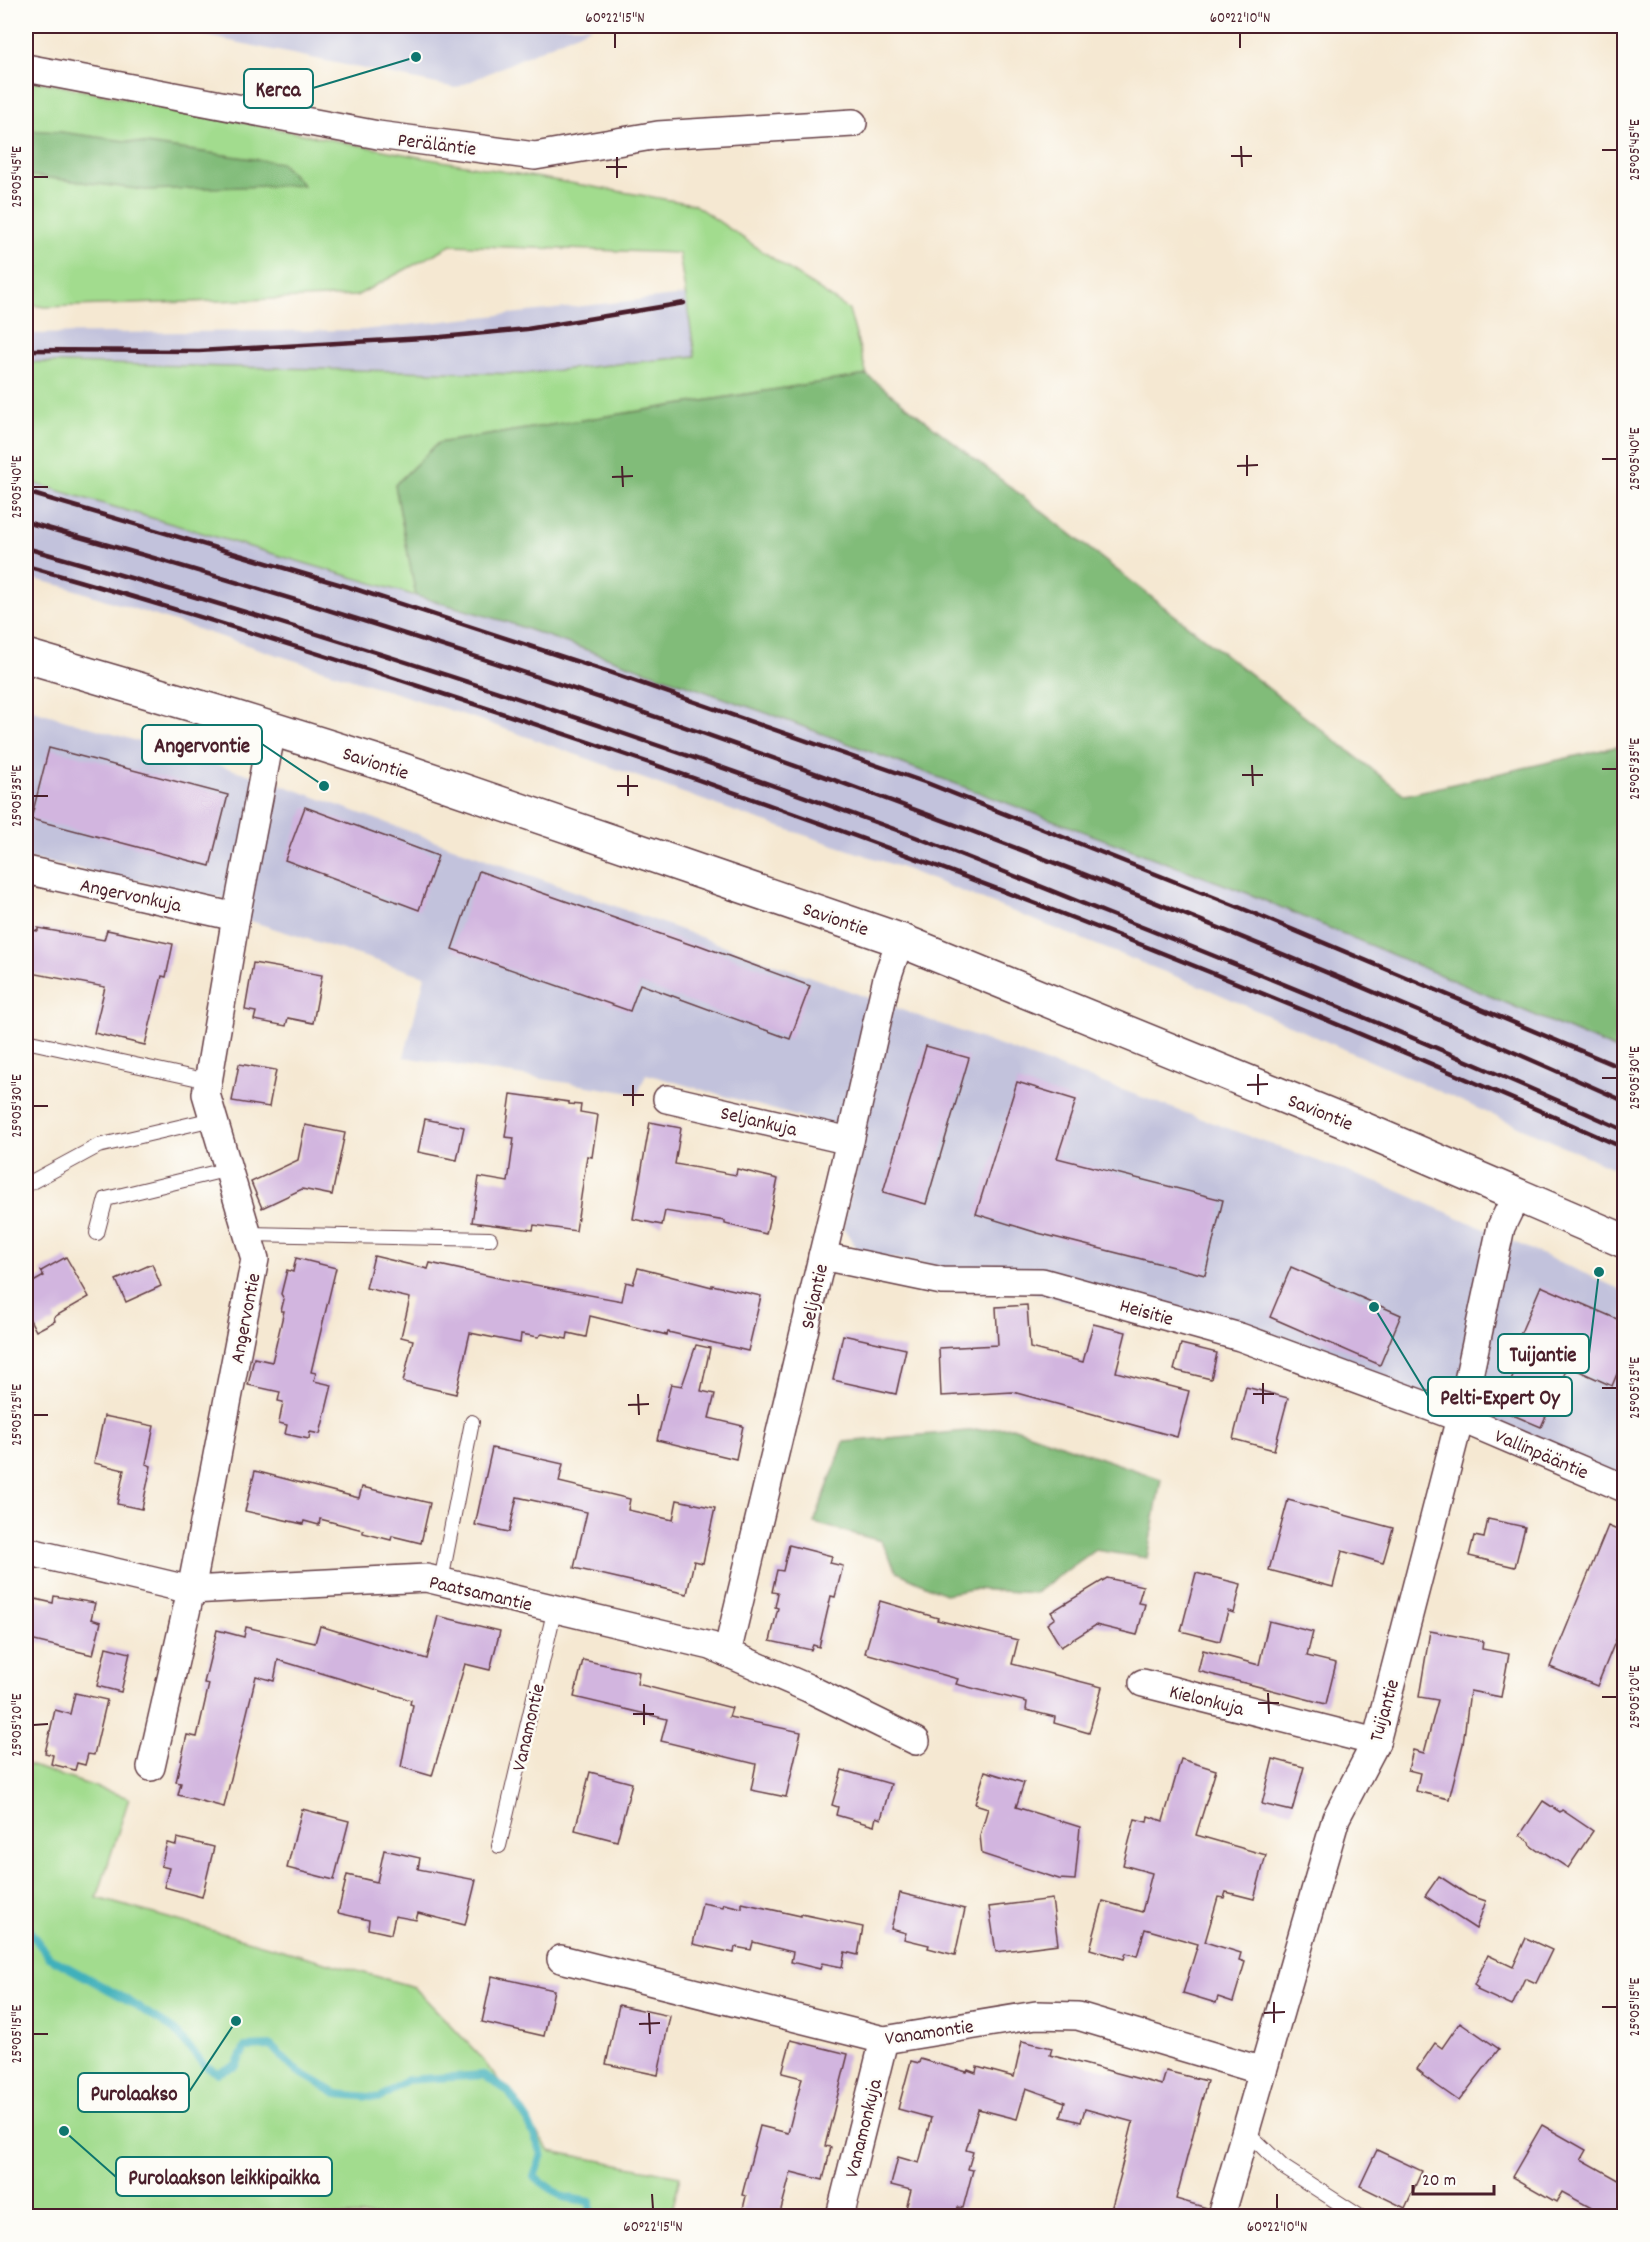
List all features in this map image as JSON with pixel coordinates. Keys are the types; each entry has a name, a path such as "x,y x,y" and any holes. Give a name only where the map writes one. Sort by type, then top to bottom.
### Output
{"main road":[{"name":"Saviontie","path":"26,656 400,769 900,940 1361,1128 1624,1241"}],"street":[{"name":"Peräläntie","path":"26,68 378,135 535,156 658,135 853,123"},
{"name":"Angervontie","path":"151,1767 191,1590 255,1259 206,1094 236,916 272,730"},
{"name":"Angervonkuja","path":"26,870 236,916"},
{"name":"Seljantie","path":"727,1653 887,978 900,940"},
{"name":"Seljankuja","path":"667,1099 850,1141"},
{"name":"Tuijantie","path":"1221,2217 1336,1818 1376,1742 1460,1418 1501,1227 1517,1194"},
{"name":"Heisitie","path":"822,1256 942,1281 1042,1282 1239,1337 1460,1418"},
{"name":"Vallinpääntie","path":"1460,1418 1624,1488"},
{"name":"Paatsamantie","path":"26,1551 191,1590 426,1578 441,1581 711,1646 808,1688 916,1741"},
{"name":"Kielonkuja","path":"1143,1683 1376,1742"},
{"name":"Vanamontie","path":"561,1959 884,2040 1036,2015 1078,2016 1263,2071"},
{"name":"Vanamonkuja","path":"840,2217 884,2040"}],"lane":[{"path":"26,1041 208,1081"},
{"path":"26,1185 98,1146 213,1119"},
{"path":"97,1233 106,1199 229,1169"},
{"path":"248,1234 490,1239"},
{"path":"441,1581 472,1422"},
{"name":"Vanamontie","path":"499,1846 555,1608"},
{"path":"1246,2131 1283,2167 1359,2217"}],"shaded area":[{"path":"158,26 593,26 456,88"},
{"path":"685,295 696,356 521,374 26,362 26,334 362,330"},
{"path":"26,481 507,622 775,716 1247,893 1624,1053 1624,1173 1210,990 900,867 747,816 480,720 63,586 26,577"},
{"path":"26,708 271,781 1392,1188 1624,1291 1624,1484 1426,1398 940,1267 859,1252 843,1227 864,1135 646,1074 638,1094 404,1057 425,976 247,920 223,898 26,858"}],"green space":[{"path":"26,79 424,158 693,204 849,310 867,375 438,443 395,485 416,596 26,481 26,362 521,374 695,356 679,253 451,245 356,296 45,307 26,304"},
{"path":"26,130 61,132 281,163 303,185 145,190 26,175"},
{"path":"867,375 1405,795 1624,745 1624,1053 1247,893 775,716 507,622 416,596 395,485 438,443"},
{"path":"1012,1427 1161,1479 1147,1558 1095,1550 1035,1593 973,1589 945,1594 897,1572 881,1541 814,1523 844,1442"},
{"path":"26,1764 129,1798 97,1898 414,1987 480,2056 550,2151 680,2176 671,2216 26,2216"}],"building":[{"path":"49,748 228,795 210,866 31,819"},
{"path":"305,807 438,856 419,910 285,860"},
{"path":"479,871 695,946 696,944 810,986 790,1039 640,984 630,1011 452,949"},
{"path":"38,928 104,940 107,930 173,944 166,977 162,976 145,1045 94,1033 105,987 26,972 26,929 38,931"},
{"path":"253,963 322,975 313,1023 288,1018 286,1026 254,1020 256,1012 245,1010"},
{"path":"926,1046 969,1058 926,1204 883,1192"},
{"path":"239,1064 276,1070 269,1107 232,1101"},
{"path":"1017,1082 1076,1100 1057,1158 1223,1200 1205,1275 1038,1233 976,1214"},
{"path":"511,1094 569,1102 569,1104 581,1105 580,1112 598,1115 592,1157 587,1156 576,1231 534,1225 533,1230 472,1222 479,1177 508,1182 514,1138 505,1137"},
{"path":"425,1119 464,1127 457,1160 418,1152"},
{"path":"650,1122 681,1128 675,1164 736,1175 737,1169 778,1179 766,1234 725,1224 725,1221 665,1211 662,1225 633,1219"},
{"path":"305,1125 345,1133 332,1195 302,1189 262,1208 251,1182 298,1160"},
{"path":"374,1256 428,1269 430,1263 622,1301 626,1282 633,1284 638,1268 712,1287 712,1285 761,1296 748,1351 668,1332 667,1335 590,1316 586,1337 568,1333 567,1339 542,1334 538,1337 521,1334 520,1343 470,1333 456,1394 403,1382 413,1340 401,1337 410,1298 366,1288"},
{"path":"66,1257 89,1297 54,1317 55,1321 36,1331 26,1312 26,1286 44,1276 41,1271"},
{"path":"296,1258 336,1268 311,1372 316,1373 314,1381 332,1385 320,1434 310,1432 309,1439 285,1434 287,1425 279,1423 283,1402 278,1401 280,1392 248,1385 254,1358 272,1362 284,1311 281,1311 284,1299 281,1294 287,1270 293,1272"},
{"path":"152,1264 161,1286 126,1302 116,1280"},
{"path":"1291,1267 1401,1315 1380,1365 1270,1317"},
{"path":"1541,1286 1624,1322 1624,1357 1612,1386 1568,1366 1541,1427 1499,1409 1525,1348 1516,1344"},
{"path":"1027,1305 1030,1348 1083,1362 1093,1324 1126,1332 1116,1372 1189,1391 1177,1437 1013,1392 941,1396 939,1348 998,1345 996,1307"},
{"path":"843,1335 906,1349 896,1394 833,1380"},
{"path":"1181,1344 1217,1353 1211,1379 1174,1370"},
{"path":"696,1345 710,1348 701,1391 715,1394 709,1418 743,1426 736,1459 657,1440 671,1384 682,1386"},
{"path":"1246,1387 1288,1398 1274,1450 1233,1439"},
{"path":"104,1416 154,1426 146,1464 151,1466 142,1509 117,1504 124,1470 94,1463"},
{"path":"492,1448 563,1464 559,1482 630,1499 628,1510 673,1520 677,1500 715,1508 703,1563 694,1561 687,1594 574,1568 587,1512 517,1497 509,1532 475,1525"},
{"path":"255,1471 359,1498 362,1487 430,1503 421,1543 392,1536 391,1540 320,1519 319,1525 304,1521 303,1524 245,1511"},
{"path":"1288,1500 1393,1528 1383,1563 1342,1551 1333,1587 1269,1570"},
{"path":"1488,1519 1525,1527 1515,1567 1469,1556 1474,1536 1484,1538"},
{"path":"1608,1526 1624,1533 1624,1620 1597,1686 1550,1667"},
{"path":"789,1545 832,1556 830,1563 843,1566 835,1597 831,1596 819,1647 813,1645 811,1650 770,1641 778,1608 775,1607 778,1593 772,1592 777,1570 783,1571"},
{"path":"1196,1573 1241,1584 1234,1613 1228,1611 1220,1641 1181,1631"},
{"path":"1107,1578 1143,1586 1138,1603 1145,1604 1137,1635 1096,1625 1061,1647 1047,1624 1055,1618 1051,1612"},
{"path":"54,1596 95,1603 91,1619 101,1622 93,1655 26,1639 26,1622 31,1598 53,1603"},
{"path":"880,1601 938,1618 937,1620 1018,1640 1012,1664 1102,1687 1089,1733 1054,1723 1055,1717 1026,1710 1027,1702 956,1684 958,1679 865,1653"},
{"path":"438,1616 500,1631 490,1670 465,1664 432,1776 401,1767 413,1705 410,1704 411,1700 278,1660 274,1681 256,1676 224,1807 178,1795 181,1783 176,1782 187,1735 197,1737 209,1684 204,1683 217,1630 244,1637 246,1627 315,1643 320,1626 427,1659"},
{"path":"1269,1621 1313,1632 1307,1656 1336,1663 1326,1704 1198,1671 1203,1650 1259,1665"},
{"path":"1430,1631 1483,1641 1482,1649 1509,1654 1501,1697 1470,1691 1463,1744 1449,1799 1416,1791 1420,1773 1408,1770 1413,1750 1424,1753 1438,1700 1419,1697"},
{"path":"106,1647 130,1653 121,1692 97,1686"},
{"path":"583,1660 639,1672 637,1684 732,1708 729,1717 801,1732 786,1797 751,1790 756,1764 661,1741 667,1719 574,1697"},
{"path":"75,1693 107,1700 94,1755 88,1754 85,1765 77,1763 75,1770 51,1764 53,1755 45,1753 55,1710 70,1714"},
{"path":"1181,1759 1216,1770 1196,1835 1266,1855 1254,1899 1226,1892 1224,1898 1218,1897 1205,1942 1241,1953 1239,1960 1245,1962 1233,2002 1218,1997 1216,2003 1183,1993 1198,1944 1145,1929 1137,1956 1126,1953 1124,1959 1090,1949 1103,1901 1142,1912 1152,1873 1123,1865 1135,1819 1147,1822 1148,1816 1163,1821"},
{"path":"1273,1759 1304,1767 1292,1811 1262,1804"},
{"path":"842,1770 891,1784 881,1819 876,1817 874,1826 836,1815 838,1807 832,1805"},
{"path":"985,1771 1024,1783 1016,1807 1080,1827 1075,1880 1059,1879 982,1854 980,1835 988,1808 975,1804"},
{"path":"590,1772 632,1783 617,1841 575,1830"},
{"path":"1543,1801 1560,1812 1562,1810 1593,1831 1568,1868 1542,1851 1538,1851 1520,1835"},
{"path":"302,1809 349,1821 334,1880 287,1868"},
{"path":"177,1838 214,1847 202,1897 164,1887 169,1868 161,1866 167,1843 176,1845"},
{"path":"384,1850 420,1858 418,1869 476,1880 465,1925 418,1913 416,1920 395,1916 391,1934 368,1929 369,1920 338,1913 347,1875 377,1882"},
{"path":"1439,1876 1468,1895 1486,1901 1476,1929 1425,1896"},
{"path":"900,1893 965,1909 955,1955 904,1939 906,1933 891,1929"},
{"path":"1052,1899 1058,1944 996,1952 989,1907"},
{"path":"702,1903 742,1908 742,1903 863,1927 858,1955 845,1952 842,1967 822,1963 820,1969 791,1962 793,1952 753,1942 751,1950 735,1947 734,1953 693,1944"},
{"path":"1526,1938 1552,1950 1536,1983 1525,1978 1512,2006 1477,1990 1478,1988 1474,1985 1488,1955 1513,1967"},
{"path":"492,1976 554,1990 544,2036 482,2022"},
{"path":"619,2005 670,2016 658,2075 606,2064"},
{"path":"1460,2022 1499,2049 1459,2101 1417,2069 1435,2043 1442,2048"},
{"path":"791,2040 848,2054 825,2146 831,2147 823,2180 791,2172 779,2217 741,2217 746,2196 742,2195 760,2126 788,2133 802,2078 782,2073"},
{"path":"1022,2041 1052,2048 1050,2055 1162,2085 1166,2071 1207,2081 1176,2199 1207,2208 1206,2217 1109,2217 1133,2122 1085,2109 1081,2122 1061,2117 1065,2102 1026,2088 1017,2119 978,2109 966,2150 973,2152 968,2169 973,2170 963,2208 958,2207 955,2217 921,2217 905,2212 911,2190 891,2185 898,2157 919,2163 931,2118 898,2109 911,2061 919,2063 920,2059 976,2073 977,2067 1014,2077"},
{"path":"1542,2125 1586,2150 1581,2159 1624,2183 1624,2217 1608,2217 1562,2192 1556,2202 1512,2177"},
{"path":"1377,2150 1422,2171 1405,2208 1360,2186"}],"waterway":[{"path":"26,1919 31,1933 49,1957 124,1998 174,2030 204,2065 217,2073 236,2066 245,2047 271,2046 294,2069 337,2094 380,2098 407,2080 483,2075 508,2091 528,2121 542,2154 534,2177 563,2197 590,2202 591,2216"}],"railway":[{"path":"26,350 199,351 441,337 527,329 684,303"},
{"path":"26,492 352,588 609,672 927,783 1241,908 1624,1069"},
{"path":"26,522 231,580 434,643 636,710 836,781 1035,855 1233,934 1624,1101"},
{"path":"26,548 247,613 468,682 687,755 905,833 1300,991 1624,1130"},
{"path":"26,566 131,596 443,694 892,849 1040,905 1334,1023 1624,1148"}],"place":[{"name":"Kerca","path":"416,57"},
{"name":"Angervontie","path":"324,786"},
{"name":"Tuijantie","path":"1599,1272"},
{"name":"Pelti-Expert Oy","path":"1374,1307"},
{"name":"Purolaakso","path":"236,2021"},
{"name":"Purolaakson leikkipaikka","path":"64,2131"}]}
